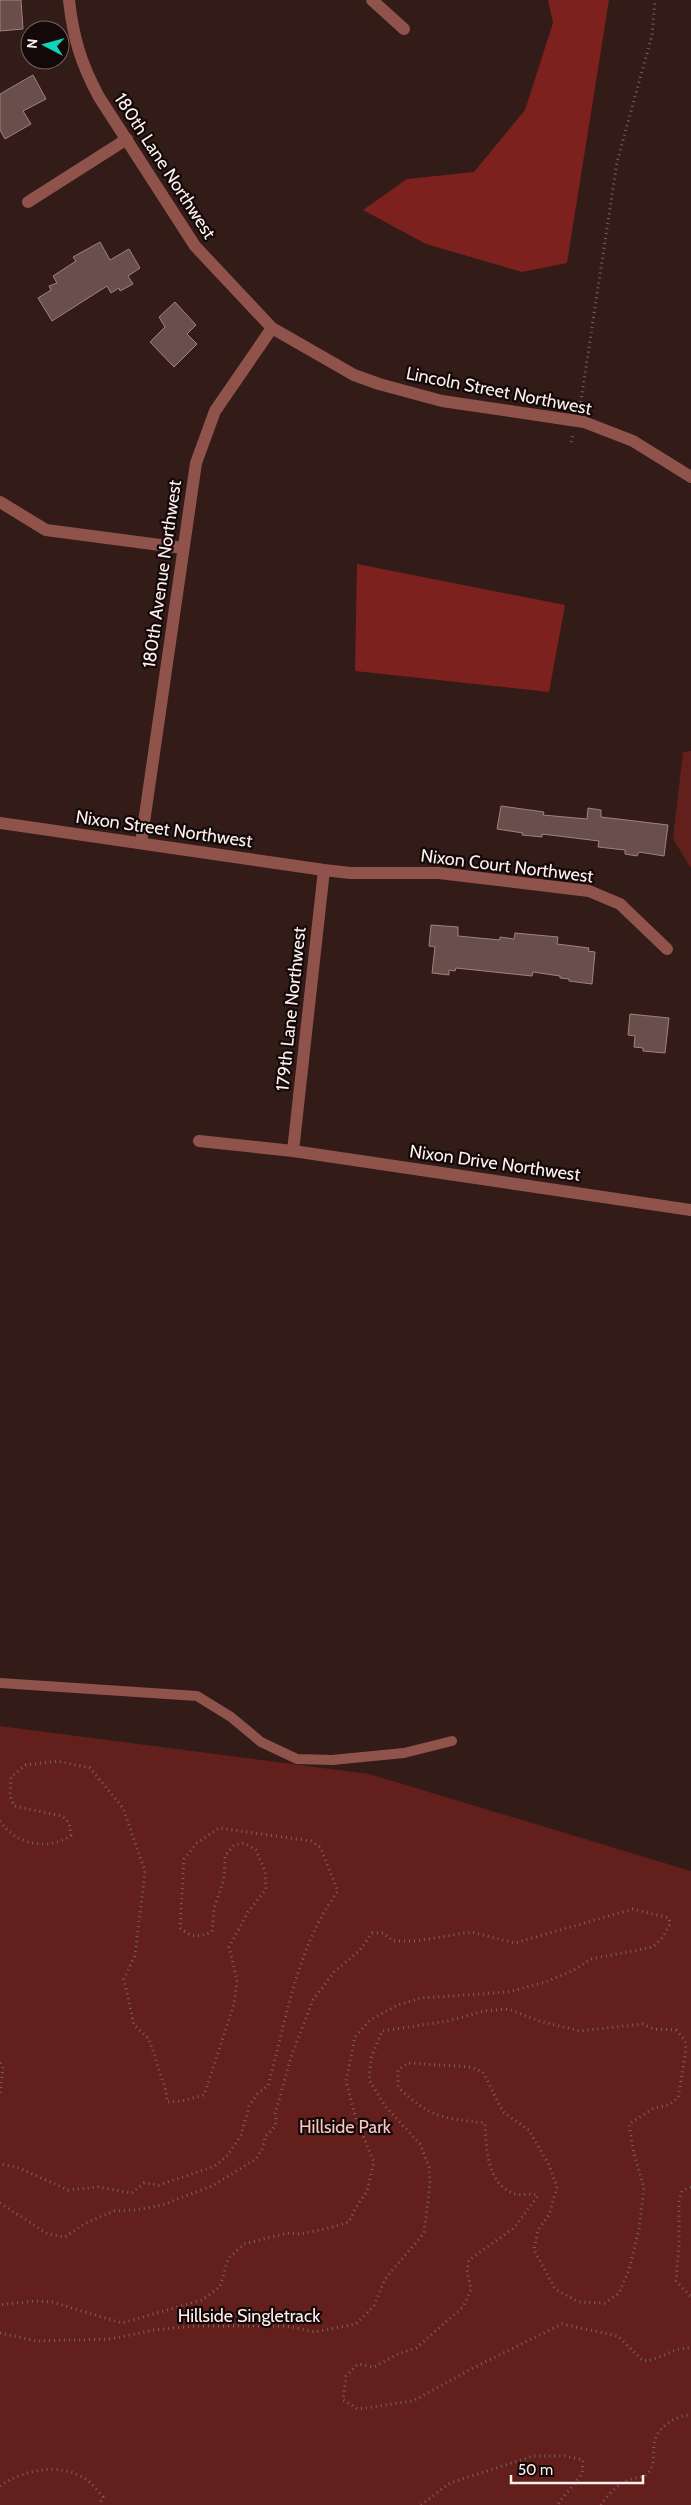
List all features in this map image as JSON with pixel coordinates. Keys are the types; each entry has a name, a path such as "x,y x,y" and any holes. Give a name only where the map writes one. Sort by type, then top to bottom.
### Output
{"street":[{"name":"180th Lane Northwest","path":"69,0 75,43 85,71 99,97 195,246 272,328"},
{"path":"372,0 404,29"},
{"path":"28,202 127,139"},
{"name":"Lincoln Street Northwest","path":"272,328 354,375 408,394 442,401 577,421 633,440 691,477"},
{"name":"180th Avenue Northwest","path":"141,844 196,462 204,436 215,411 230,386 272,328"},
{"path":"0,502 46,530 183,548"},
{"name":"Nixon Street Northwest","path":"0,823 324,870"},
{"name":"Nixon Court Northwest","path":"324,870 350,873 439,873 590,891 620,904 667,948"},
{"name":"179th Lane Northwest","path":"293,1151 324,870"},
{"path":"199,1141 293,1151"},
{"name":"Nixon Drive Northwest","path":"293,1151 691,1210"}],"lane":[{"path":"0,1683 197,1696 231,1717 261,1742 297,1759 332,1760 404,1753 452,1740"}],"path":[{"path":"571,442 577,421 617,162 652,35 655,0"},
{"path":"0,1821 6,1830 22,1842 46,1843 64,1841 71,1835 69,1823 62,1816 14,1806 10,1796 11,1777 26,1765 57,1761 90,1768 123,1808 145,1871 135,1955 124,1979 134,2025 149,2039 166,2091 167,2102 182,2101 204,2095 234,2004 237,1980 229,1947 248,1912 266,1889 265,1871 256,1850 244,1844 234,1845 224,1856 224,1879 214,1909 212,1932 198,1938 188,1935 180,1928 184,1860 197,1843 219,1828 311,1841 320,1847 338,1890 321,1913 301,1965 268,2086 258,2093 249,2106 241,2135 228,2155 215,2166 159,2185 144,2183 132,2194 98,2186 68,2190 19,2168 0,2164"},
{"name":"Hillside Singletrack","path":"0,2203 48,2234 65,2237 86,2223 114,2211 136,2210 162,2205 190,2195 212,2186 256,2159 262,2150 265,2136 273,2129 277,2121 275,2114 292,2054 313,2000 334,1972 360,1950 372,1933 383,1933 392,1942 416,1942 470,1932 515,1943 633,1909 669,1918 670,1924 663,1938 653,1947 591,1959 572,1972 546,1982 508,1992 421,1998 398,2004 370,2020 355,2037 346,2081 356,2119 374,2162 368,2191 355,2208 349,2222 244,2244 228,2259 220,2287 202,2300 122,2322 52,2302 34,2300 0,2304"},
{"name":"Hillside Singletrack","path":"0,2333 36,2341 110,2339 154,2330 195,2326 287,2326 315,2332 356,2324 374,2306 385,2279 424,2233 430,2183 430,2168 420,2144 386,2107 369,2080 371,2058 382,2031 410,2025 448,2021 484,2012 508,2009 538,2021 580,2031 620,2028 642,2024 653,2029 676,2030 685,2040 686,2050 678,2098 669,2105 654,2108 629,2124 634,2154 644,2187 639,2229 629,2270 619,2293 605,2303 579,2302 554,2288 534,2250 538,2230 549,2215 557,2187 549,2164 529,2130 503,2112 483,2072 471,2067 408,2063 398,2070 398,2087 416,2104 442,2118 485,2123 486,2154 500,2186 516,2194 532,2193 538,2196 514,2228 469,2260 467,2270 472,2290 463,2307 416,2348 398,2354 374,2367 358,2364 346,2376 343,2400 358,2409 413,2401 473,2368 562,2324 618,2336 643,2361 659,2360 676,2348 691,2348"},
{"path":"0,2063 3,2067 0,2094"},
{"path":"691,2187 682,2191 678,2200 679,2245 676,2281 691,2297"},
{"path":"601,2505 627,2480 641,2478 650,2471 655,2455 654,2440 664,2425 685,2415 691,2415"},
{"path":"421,2505 450,2483 533,2456 564,2456 583,2460 582,2474 556,2505"},
{"path":"0,2486 9,2479 53,2468 87,2480 103,2497 99,2505"}],"green space":[{"path":"691,751 691,868 673,839 683,752"},
{"name":"Hillside Park","path":"0,1726 369,1774 691,1871 691,2505 0,2505"}],"shaded area":[{"path":"548,0 609,0 567,263 522,272 426,244 363,210 407,179 474,172 525,110 553,23"},
{"path":"357,564 565,605 549,692 355,671"}],"building":[{"path":"0,0 21,0 22,20 20,20 20,29 0,31"},
{"path":"33,75 46,99 23,111 31,124 5,139 0,130 0,94"},
{"path":"100,242 110,260 129,249 140,268 128,276 133,284 120,291 119,288 111,293 107,286 52,321 38,298 51,290 49,286 57,283 53,276 76,261 73,257"},
{"path":"175,302 196,325 187,334 197,344 174,367 150,342 165,327 159,317"},
{"path":"501,806 544,812 543,815 587,819 588,808 601,810 601,817 668,825 664,856 639,852 637,856 625,854 625,850 598,847 599,841 542,834 542,837 522,835 523,833 497,829"},
{"path":"431,925 458,927 458,936 500,940 500,937 514,939 515,933 558,937 557,944 589,948 588,951 595,952 592,984 569,981 569,979 560,978 560,976 533,972 532,976 456,968 455,971 449,970 449,975 432,973 435,947 429,946"},
{"path":"630,1014 669,1018 665,1053 643,1051 643,1048 634,1047 635,1036 628,1035"}]}
